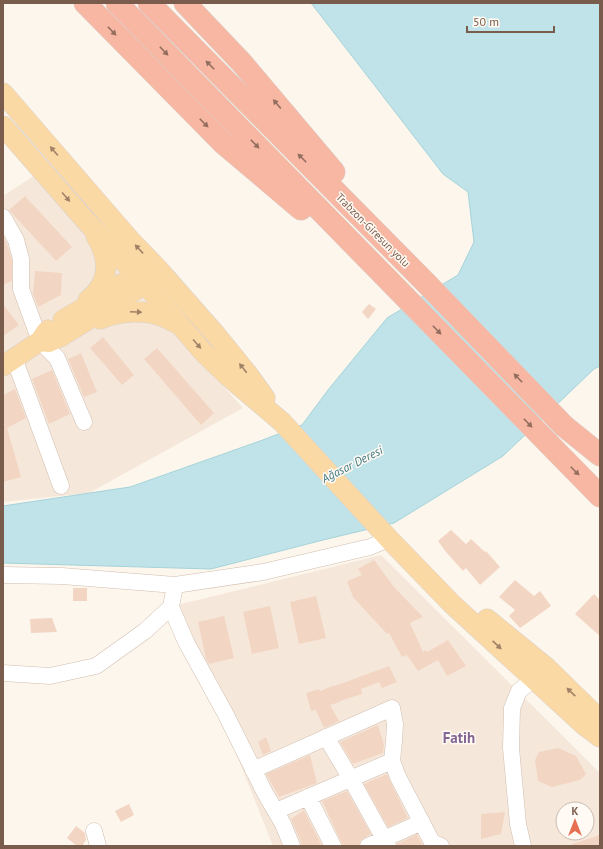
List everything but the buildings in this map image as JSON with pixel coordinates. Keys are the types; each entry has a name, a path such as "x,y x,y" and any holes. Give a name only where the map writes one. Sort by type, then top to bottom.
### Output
{"highway":[{"path":"84,3 224,143 410,302"},
{"path":"117,3 600,496"},
{"name":"Trabzon-Giresun yolu","path":"149,3 428,285 564,426 600,455"},
{"path":"185,3 242,63 428,285"}],"main road":[{"path":"3,93 131,241 158,268 217,336 247,373 282,422"},
{"path":"3,126 204,352 229,377 282,422 452,604 540,674 600,718"},
{"path":"9,362 40,341 49,342 100,288 106,265 105,256 100,243 86,221"},
{"path":"61,329 140,279 153,278 158,268"},
{"path":"61,329 119,313 132,312 164,317 182,326"},
{"path":"540,674 584,725 600,737"}],"street":[{"path":"3,217 16,240 21,259 21,289 40,341 57,358 84,422"},
{"path":"9,362 61,486"},
{"path":"3,575 62,576 175,585 263,572 370,547 385,534"},
{"path":"175,585 171,607 186,642 283,824 292,846"},
{"path":"3,673 50,676 96,666 145,631 171,607"},
{"path":"523,846 518,824 511,748 512,708 519,691 540,674"},
{"path":"253,770 392,708 395,724 392,760 398,777 432,842 441,846"},
{"path":"326,737 386,842"},
{"path":"276,811 392,760"},
{"path":"308,797 333,846"},
{"path":"368,846 386,842 422,822"}],"shaded area":[{"path":"35,175 243,408 89,493 3,502 3,196"},
{"path":"381,555 600,773 600,846 273,846 177,605"}],"water":[{"name":"Ağasar Deresi","path":"311,3 600,3 600,366 594,369 503,456 394,523 211,569 3,563 3,506 130,487 302,425 328,390 387,318 458,275 474,242 468,192 443,174"}],"district":[{"name":"Fatih","path":"459,737"}]}
